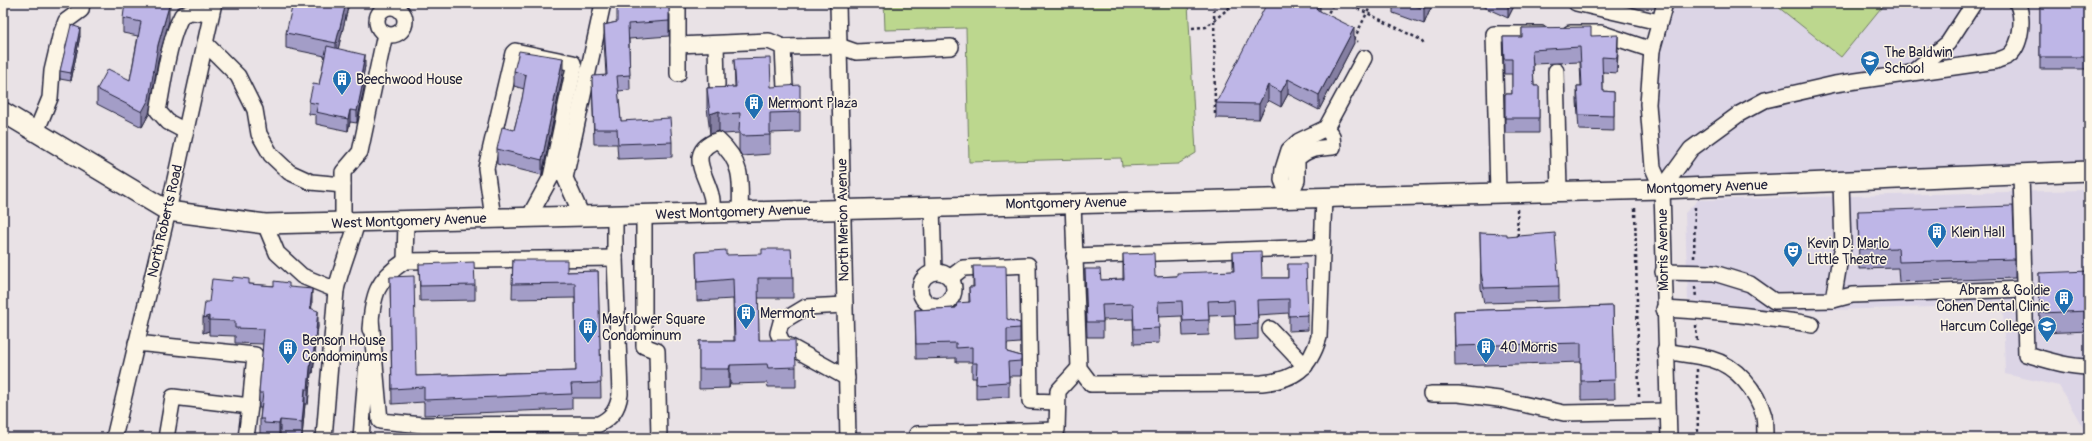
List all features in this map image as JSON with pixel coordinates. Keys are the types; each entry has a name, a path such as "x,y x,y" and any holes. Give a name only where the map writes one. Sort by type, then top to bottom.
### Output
{"main road":[{"name":"West Montgomery Avenue","path":"3,112 168,211 265,224 843,210"},
{"name":"Montgomery Avenue","path":"1324,197 1662,189 2089,171"},
{"name":"Montgomery Avenue","path":"843,210 1289,197"},
{"path":"1289,197 1324,197"}],"street":[{"path":"36,132 50,98 52,71 60,37 66,21 81,10 82,3"},
{"path":"582,216 565,178 603,3"},
{"path":"648,3 678,8 678,74"},
{"name":"North Merion Avenue","path":"838,3 848,438"},
{"path":"1576,3 1659,22"},
{"name":"Morris Avenue","path":"1665,3 1652,50 1648,104 1653,168 1662,189 1665,351 1669,438"},
{"path":"1913,72 1948,43 1974,3"},
{"path":"1662,189 1696,145 1739,114 1765,100 1802,90 1913,72 1996,61 2009,56 2018,43 2020,29 2017,3"},
{"path":"185,131 168,122 158,110 168,64 177,24 182,15 212,8"},
{"name":"North Roberts Road","path":"114,438 168,211 212,8"},
{"path":"1498,193 1494,34 1601,33 1652,50"},
{"path":"324,438 336,290 341,266 352,243 350,222 343,185 343,172 360,152 385,34"},
{"path":"678,45 769,40 783,47 839,46 856,52 951,47"},
{"path":"205,43 238,76 255,110 259,134 271,155 289,172 311,182 343,185"},
{"path":"716,44 717,85"},
{"path":"783,47 786,88"},
{"path":"493,218 486,168 513,53 515,51 572,63 574,67 551,177 530,217"},
{"path":"1289,197 1282,180 1283,169 1289,150 1299,140 1326,128 1364,58"},
{"path":"1556,71 1559,191"},
{"path":"1289,197 1297,180 1297,159 1303,152 1310,149 1333,147 1332,136 1326,128"},
{"path":"712,214 712,196 699,162 700,155 708,144 718,140 729,150 738,166 741,184 740,212"},
{"path":"2021,174 2026,290 2026,354 2076,367 2089,367"},
{"path":"1833,300 1837,271 1844,248 1841,181"},
{"path":"1073,203 1079,368 1091,384 1262,383 1278,382 1293,376 1305,366 1314,352 1319,337 1324,197"},
{"path":"932,207 934,272"},
{"path":"644,214 644,346 657,351 658,438"},
{"path":"371,319 380,421 423,425 599,424 607,420 614,413 620,394 615,258 615,215"},
{"path":"405,261 406,221"},
{"path":"265,224 277,253 302,276 336,290"},
{"path":"1074,256 1322,247"},
{"path":"361,438 372,302 379,285 390,271 405,261 615,258"},
{"path":"950,278 963,268 1028,265 1030,400 1057,402"},
{"path":"934,272 940,272 950,278 954,288 953,294 946,303 935,306 924,300 920,289 924,278 934,272"},
{"path":"1663,272 1714,273 1750,284 1774,302 1833,300 1852,295 2026,290"},
{"path":"845,305 806,307 781,322 778,333 782,342 847,378"},
{"path":"1664,309 1798,321 1812,325"},
{"path":"1270,329 1305,366"},
{"path":"136,343 255,355 246,438"},
{"path":"1665,351 1712,359 1739,375 1750,387 1758,401 1764,417 1765,438"},
{"path":"917,434 1057,430 1058,391 1079,368"},
{"path":"1431,394 1458,394 1500,399 1564,413 1668,410"},
{"path":"166,438 172,396 250,406"}],"path":[{"path":"1214,3 1215,117"},
{"path":"1192,28 1206,27 1235,3"},
{"path":"1323,24 1333,3"},
{"path":"1347,3 1419,39 1424,44"},
{"path":"1354,39 1372,3"},
{"path":"1347,36 1358,42"},
{"path":"1516,192 1518,239"},
{"path":"1635,208 1639,411"},
{"path":"1696,418 1698,438"}],"shaded area":[{"name":"The Baldwin School","path":"1665,3 2089,3 2089,171 1662,189 1648,104"},
{"name":"Harcum College","path":"2089,190 2089,438 2059,386 2005,374 2003,305 1760,312 1688,300 1685,213 1698,200"}],"green space":[{"path":"884,3 1188,3 1196,153 1178,164 1122,166 1121,158 969,162 966,28 885,30"},
{"path":"1773,3 1885,3 1841,57"}],"building":[{"path":"125,3 157,3 169,6 158,45 149,99 142,112 97,89 108,69 130,80 141,22 123,18"},
{"path":"293,3 346,3 336,43 286,33"},
{"path":"617,3 669,3 669,21 628,24 630,75 617,76 621,121 670,118 672,142 618,144 617,129 594,129 592,80 593,76 607,75 604,25 617,22"},
{"path":"1267,3 1319,3 1316,9 1354,28 1319,95 1288,79 1281,92 1268,85 1259,104 1216,103"},
{"path":"1407,3 1427,3 1424,9"},
{"path":"1501,3 1510,3 1508,6"},
{"path":"2040,3 2089,3 2089,57 2040,57"},
{"path":"71,25 80,28 71,73 60,71"},
{"path":"1591,27 1591,36 1618,35 1617,58 1602,57 1603,91 1614,92 1614,116 1579,115 1577,86 1582,86 1580,47 1532,50 1534,86 1539,86 1539,118 1505,118 1505,94 1512,94 1512,59 1504,59 1503,37 1522,37 1522,28"},
{"name":"Beechwood House","path":"327,46 365,55 361,76 364,77 357,111 350,110 348,119 316,112 318,104 309,102 313,84 319,85"},
{"path":"519,51 563,58 542,160 497,149 502,127 514,130 522,99 526,75 514,71"},
{"path":"770,58 771,87 800,85 800,112 770,113 770,135 742,136 739,131 740,113 724,114 719,111 710,114 707,88 736,87 734,59"},
{"path":"2013,206 2015,259 1899,262 1898,248 1859,249 1858,211"},
{"path":"1480,233 1507,234 1507,237 1555,233 1559,286 1484,288 1481,273"},
{"path":"762,249 791,249 793,278 758,278 759,340 795,340 796,367 768,368 767,364 730,365 729,369 699,369 699,341 735,341 733,279 697,282 696,252 726,250 726,255 762,254"},
{"path":"1261,251 1262,278 1288,278 1288,264 1306,264 1308,315 1289,316 1289,299 1257,300 1258,324 1235,325 1234,300 1208,301 1209,320 1183,321 1182,301 1158,302 1159,328 1134,329 1133,304 1102,305 1103,322 1087,322 1085,269 1100,269 1101,280 1124,279 1123,254 1154,253 1155,277 1177,276 1177,273 1234,271 1233,252"},
{"path":"513,260 567,260 567,272 598,271 601,383 571,384 572,394 424,400 424,387 392,389 390,277 414,276 416,376 576,371 575,283 512,284"},
{"path":"474,262 475,285 420,286 419,264"},
{"path":"973,266 1006,266 1007,319 1020,323 1020,328 1007,329 1007,352 1021,356 1021,361 1008,362 1009,382 976,384 977,363 972,363 972,347 956,348 956,343 916,344 915,310 956,308 957,303 970,302 969,287 974,287"},
{"path":"2089,271 2089,311 2040,313 2039,273"},
{"name":"Benson House Condominums","path":"233,277 249,279 249,284 274,286 274,281 289,283 289,287 312,289 310,308 318,311 313,358 311,358 308,389 305,389 302,422 280,420 279,424 264,423 264,419 260,419 263,393 259,393 264,329 235,328 235,321 209,320 209,316 203,318 205,302 209,302 212,279 232,281"},
{"path":"1613,306 1615,380 1581,381 1581,343 1455,346 1454,311"}],"place":[{"name":"The Baldwin School","path":"1870,77"},
{"name":"Beechwood House","path":"342,96"},
{"name":"Mermont Plaza","path":"754,120"},
{"name":"Klein Hall","path":"1937,249"},
{"name":"Kevin D. Marlo Little Theatre","path":"1793,268"},
{"name":"Abram & Goldie Cohen Dental Clinic","path":"2064,315"},
{"name":"Mermont","path":"746,330"},
{"name":"Harcum College","path":"2047,343"},
{"name":"Mayflower Square Condominum","path":"588,344"},
{"name":"40 Morris","path":"1486,364"},
{"name":"Benson House Condominums","path":"288,365"}]}
